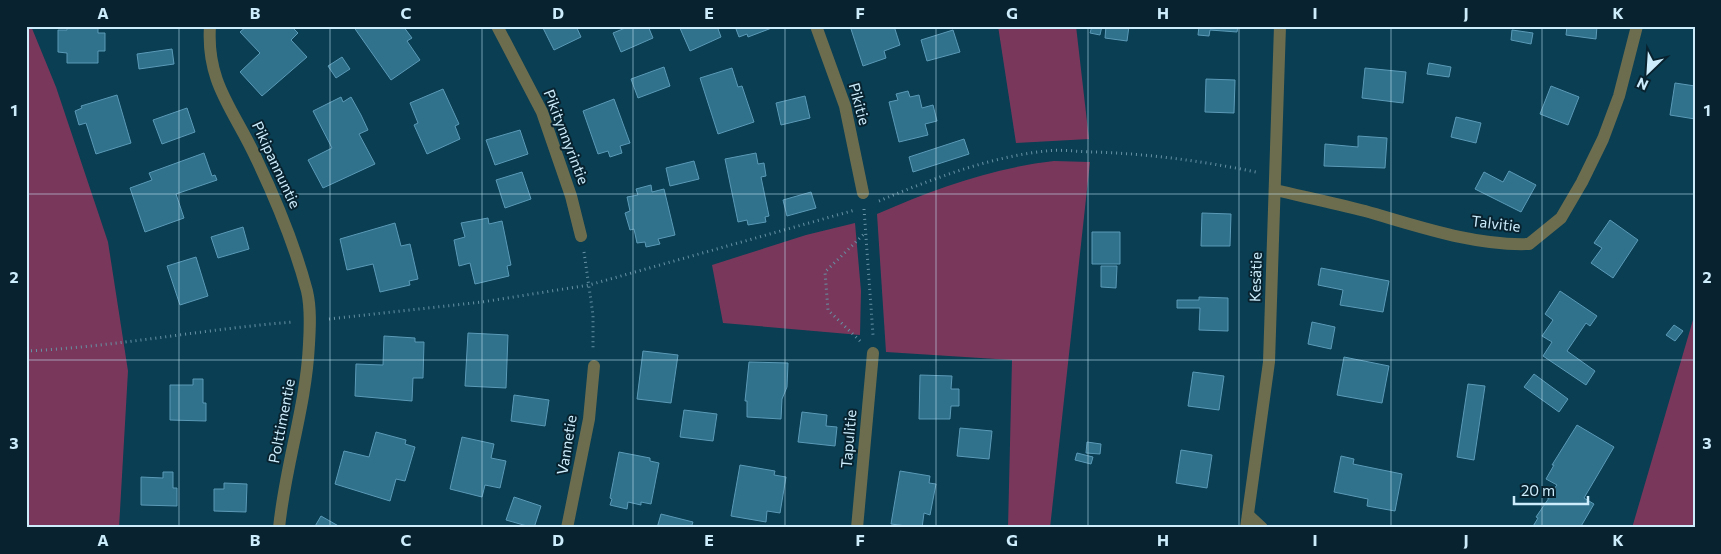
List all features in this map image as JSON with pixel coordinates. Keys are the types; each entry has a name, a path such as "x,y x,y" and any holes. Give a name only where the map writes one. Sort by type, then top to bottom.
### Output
{"street":[{"name":"Pikipannuntie","path":"210,26 209,52 215,78 253,150 276,200 307,293 310,320"},
{"name":"Pikitynnyrintie","path":"497,26 542,112 571,196 582,236"},
{"name":"Pikitie","path":"816,26 845,106 863,193"},
{"name":"Kesätie","path":"1246,528 1269,362 1280,26"},
{"name":"Talvitie","path":"1275,190 1346,206 1453,235 1492,243 1529,244 1561,218 1582,182 1603,139 1616,105 1637,26"},
{"name":"Polttimentie","path":"279,528 281,504 308,377 310,320"},
{"name":"Tapulitie","path":"857,528 873,353"},
{"name":"Vannetie","path":"567,528 589,419 594,366"},
{"path":"1248,515 1262,528"}],"path":[{"path":"873,204 918,185 964,170 1018,155 1048,151 1141,154 1198,160 1276,176"},
{"path":"863,193 873,353"},
{"path":"26,351 72,349 242,326 482,302 590,285 864,208"},
{"path":"866,232 825,272 828,310 873,353"},
{"path":"582,236 590,285 594,366"}],"shaded area":[{"path":"26,26 31,26 56,87 108,242 128,371 119,528 26,528"},
{"path":"998,26 1076,26 1089,139 1016,143"},
{"path":"1054,161 1090,162 1050,528 1008,528 1012,360 886,352 877,214 920,196 986,174"},
{"path":"855,223 861,291 860,335 723,323 712,265 806,235"},
{"path":"1695,313 1695,528 1632,528"}],"building":[{"path":"67,26 98,26 98,33 105,33 105,51 98,51 98,63 67,63 67,53 58,52 58,30 67,30"},
{"path":"247,26 291,26 298,33 291,40 307,57 262,96 240,72 260,53 240,32"},
{"path":"353,26 403,26 412,38 407,41 420,60 391,80"},
{"path":"542,26 576,26 581,37 554,50"},
{"path":"630,26 648,26 653,38 621,52 613,33"},
{"path":"679,26 717,26 721,37 690,51"},
{"path":"744,26 777,26 748,37 747,34 739,37 736,29"},
{"path":"850,26 894,26 900,45 884,51 886,58 863,66"},
{"path":"1092,26 1102,26 1100,35 1090,33"},
{"path":"1106,26 1129,26 1127,41 1105,38"},
{"path":"1199,26 1238,26 1237,32 1210,30 1209,36 1198,35"},
{"path":"1567,26 1597,26 1596,39 1566,35"},
{"path":"953,30 960,52 927,61 921,40"},
{"path":"1512,30 1533,33 1531,44 1511,40"},
{"path":"172,49 174,64 139,69 137,54"},
{"path":"342,57 350,69 336,78 328,66"},
{"path":"1429,63 1451,67 1449,77 1427,74"},
{"path":"664,67 670,86 638,98 631,79"},
{"path":"732,68 738,87 742,86 754,122 718,134 700,78"},
{"path":"1365,68 1406,72 1403,103 1362,98"},
{"path":"1206,79 1235,80 1234,113 1205,112"},
{"path":"1675,83 1695,86 1695,119 1670,115"},
{"path":"1551,86 1579,97 1568,125 1540,114"},
{"path":"443,89 459,124 455,126 460,139 427,154 414,125 418,123 410,103"},
{"path":"908,91 910,97 919,95 922,108 933,105 937,121 925,124 928,135 899,142 889,102 898,100 896,94"},
{"path":"117,95 131,143 96,154 86,123 79,125 75,111 82,108 81,106"},
{"path":"805,96 810,118 781,125 776,103"},
{"path":"341,97 343,102 351,97 361,115 368,130 359,134 375,164 323,188 308,160 332,148 313,111"},
{"path":"614,99 630,143 620,146 622,153 610,157 608,151 598,154 583,111"},
{"path":"187,108 195,132 162,144 153,120"},
{"path":"1456,117 1481,123 1476,143 1451,137"},
{"path":"520,130 528,154 495,165 486,140"},
{"path":"1358,136 1387,138 1385,168 1324,166 1325,144 1358,147"},
{"path":"964,139 969,154 913,172 909,157"},
{"path":"204,153 212,176 215,175 217,180 176,194 184,218 145,232 130,188 152,180 149,173"},
{"path":"756,153 758,164 764,163 766,176 761,177 769,216 765,217 766,222 748,225 747,220 738,222 725,159"},
{"path":"694,161 699,179 670,186 666,168"},
{"path":"1509,171 1536,185 1521,212 1475,189 1484,172 1503,182"},
{"path":"522,172 531,199 505,208 496,180"},
{"path":"651,185 652,192 664,189 675,235 658,239 660,244 646,247 645,242 637,243 634,229 630,230 625,213 630,211 627,197 638,195 636,189"},
{"path":"811,192 816,208 787,216 783,200"},
{"path":"1202,213 1231,214 1230,246 1201,246"},
{"path":"488,218 489,224 502,221 511,265 507,266 509,276 475,284 470,263 459,266 454,240 465,237 461,223"},
{"path":"1610,220 1638,240 1613,278 1591,263 1602,248 1594,243"},
{"path":"395,223 401,246 410,244 418,279 409,281 410,285 380,292 373,264 347,270 340,239"},
{"path":"243,227 249,249 218,258 211,237"},
{"path":"1092,232 1120,232 1120,264 1092,264"},
{"path":"196,257 208,296 180,305 167,266"},
{"path":"1101,266 1117,266 1116,288 1101,287"},
{"path":"1321,268 1389,281 1383,312 1340,305 1343,290 1318,285"},
{"path":"1560,291 1597,316 1590,326 1586,323 1567,351 1595,371 1586,385 1543,356 1552,342 1542,336 1553,320 1545,314"},
{"path":"1199,297 1228,298 1228,331 1199,330 1200,308 1177,308 1177,300 1199,300"},
{"path":"1312,322 1335,327 1331,349 1308,344"},
{"path":"1674,325 1683,331 1675,341 1666,335"},
{"path":"468,333 508,335 506,388 465,386"},
{"path":"384,336 415,338 415,342 424,342 423,378 413,378 412,401 355,396 356,364 383,365"},
{"path":"643,351 678,355 671,403 637,399"},
{"path":"1344,357 1389,366 1382,403 1337,395"},
{"path":"749,362 788,363 787,387 782,399 781,419 747,417 747,401 745,401"},
{"path":"1193,372 1224,376 1219,410 1188,406"},
{"path":"1534,374 1568,399 1559,412 1524,387"},
{"path":"920,375 952,376 951,389 959,389 959,406 951,406 950,419 919,419"},
{"path":"193,379 203,379 203,403 206,403 206,421 170,420 170,385 193,385"},
{"path":"1468,384 1485,386 1474,460 1457,457"},
{"path":"514,395 549,400 545,426 511,421"},
{"path":"684,410 717,414 713,441 680,437"},
{"path":"802,412 827,415 826,426 837,427 835,446 798,442"},
{"path":"1577,425 1614,447 1584,498 1594,504 1580,528 1532,528 1538,518 1536,517 1549,498 1547,498 1557,485 1546,479 1554,465 1552,465"},
{"path":"960,428 992,431 989,459 957,456"},
{"path":"376,432 406,440 405,444 415,447 405,481 396,479 390,501 335,484 344,451 369,457"},
{"path":"462,437 494,444 491,458 506,461 500,488 485,485 482,497 450,489"},
{"path":"1087,442 1101,444 1100,454 1086,453"},
{"path":"1181,450 1212,455 1207,488 1176,483"},
{"path":"619,452 650,458 650,461 659,463 651,504 641,502 641,505 628,502 627,509 610,505"},
{"path":"1077,453 1093,457 1091,464 1075,460"},
{"path":"1341,456 1354,459 1353,464 1402,474 1395,511 1367,506 1368,499 1334,492"},
{"path":"740,465 775,471 774,475 786,477 780,513 767,511 766,522 731,516"},
{"path":"900,471 930,476 929,483 936,484 930,515 924,513 922,528 891,524"},
{"path":"163,472 173,472 173,488 177,488 177,506 141,505 141,477 163,478"},
{"path":"224,483 247,484 246,512 214,511 214,489 224,489"},
{"path":"514,497 541,506 534,528 506,520"},
{"path":"661,514 693,522 691,528 657,528"},
{"path":"321,516 342,528 314,528"}]}
